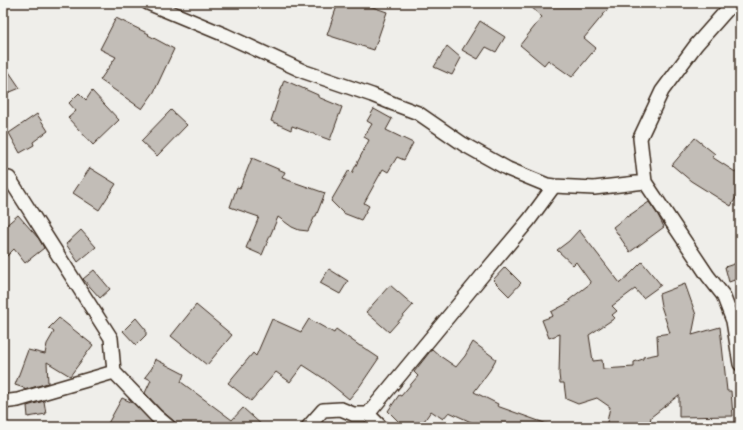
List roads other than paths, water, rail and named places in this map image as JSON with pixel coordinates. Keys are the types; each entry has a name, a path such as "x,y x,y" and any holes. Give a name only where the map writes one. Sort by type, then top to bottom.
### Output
{"street":[{"path":"148,3 225,35 305,72 418,112 463,144 508,169 547,185 594,188 645,182"},
{"path":"733,3 696,45 662,91 640,138 645,182 708,276 723,295 733,321 740,364"},
{"path":"9,178 112,338 114,372 156,416 169,427"},
{"path":"368,414 529,220 554,186"},
{"path":"3,402 18,400 114,372"},
{"path":"308,427 323,410 341,409 353,414 368,414 381,427"}]}
